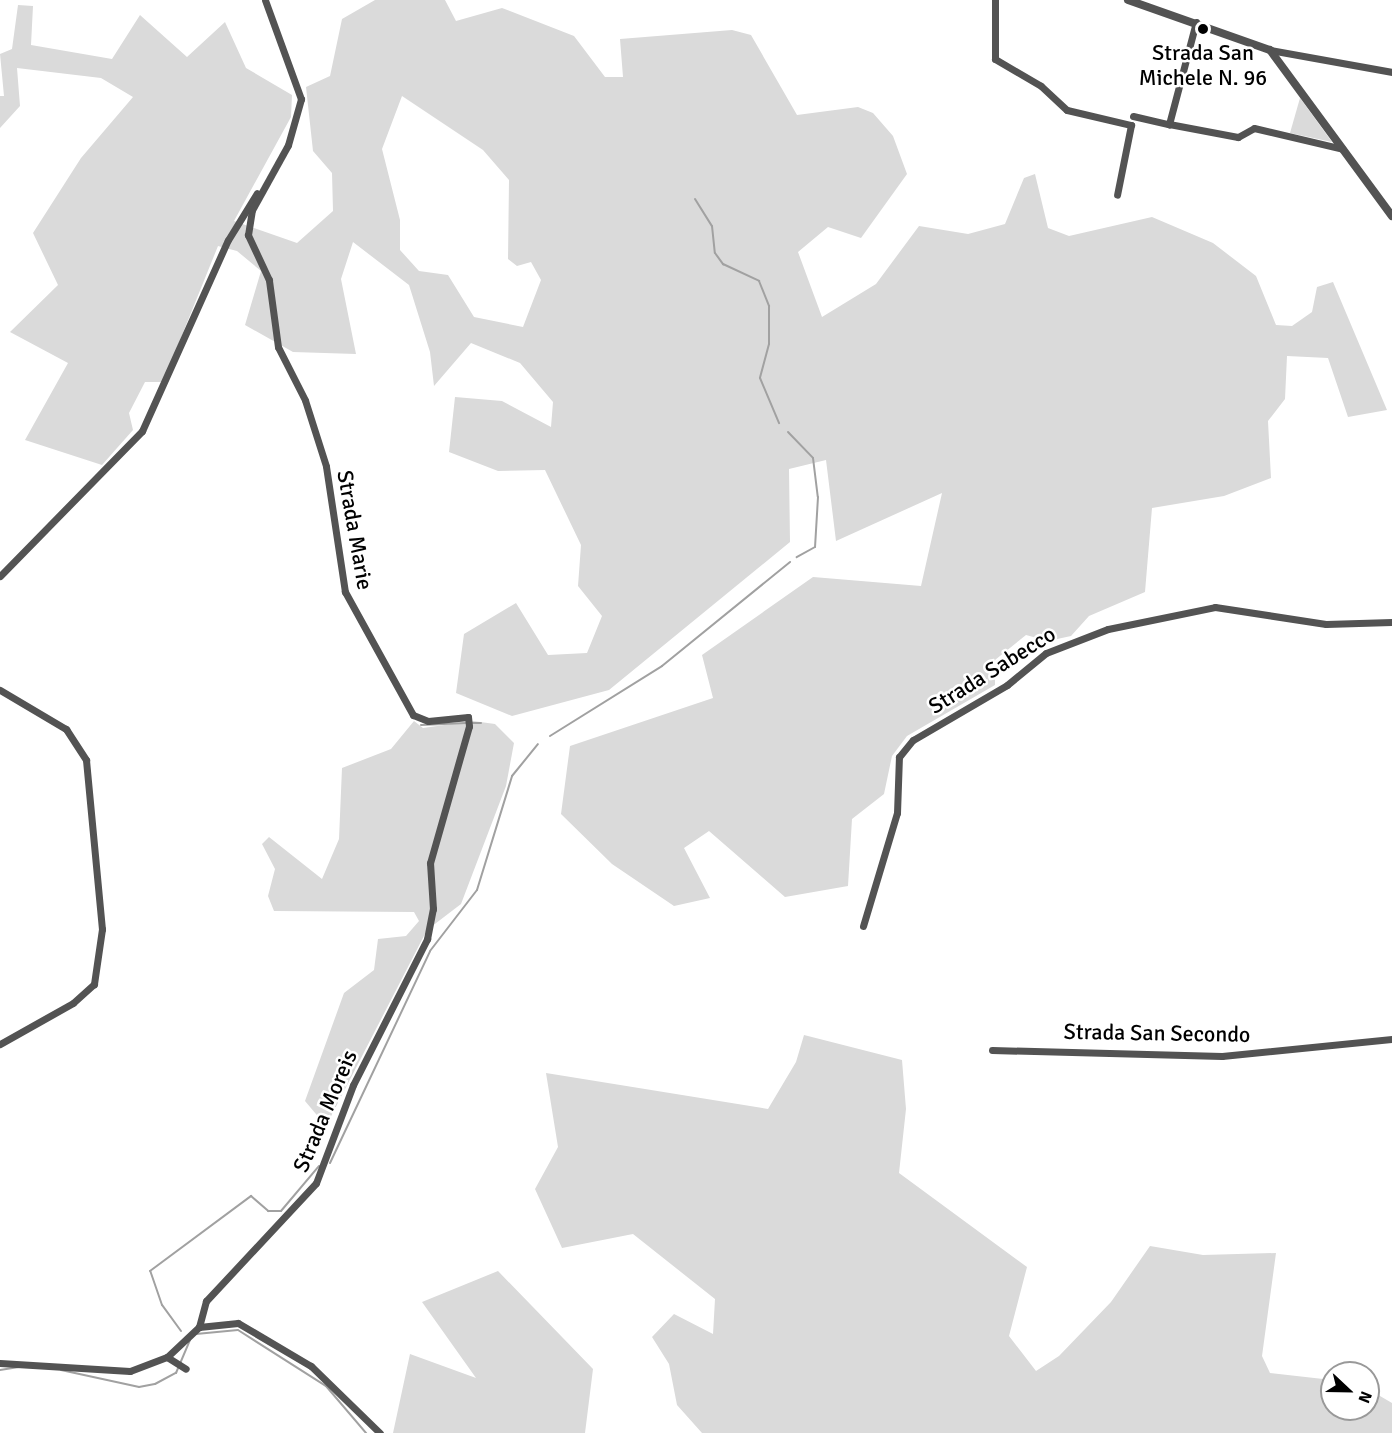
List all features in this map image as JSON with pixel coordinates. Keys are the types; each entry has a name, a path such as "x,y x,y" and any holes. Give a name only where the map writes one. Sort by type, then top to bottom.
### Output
{"street":[{"name":"Strada Marie","path":"265,0 301,99 288,145 252,210 248,235 269,280 278,347 305,400 326,466 349,603 413,715 428,721 468,717 430,863 431,928 406,982"},
{"path":"995,0 995,60 1041,86 1066,110 1131,125 1117,195"},
{"path":"1128,0 1196,22 1270,50 1392,72"},
{"path":"1169,124 1196,22"},
{"path":"1270,50 1392,216"},
{"path":"1132,116 1238,137 1254,128 1343,149"},
{"path":"0,576 142,431 228,240 268,184"},
{"name":"Strada Sabecco","path":"863,926 897,813 899,757 913,741 1007,685 1046,653 1108,629 1215,607 1326,624 1392,622"},
{"path":"0,690 66,729 86,760 102,933 94,984 73,1003 0,1044"},
{"name":"Strada Moreis","path":"199,1327 206,1301 316,1183 353,1085 406,982"},
{"name":"Strada San Secondo","path":"992,1050 1222,1056 1392,1039"},
{"path":"0,1363 130,1371 167,1357 199,1327 225,1321 252,1328 327,1379 380,1433"},
{"path":"167,1357 186,1369"}],"shaded area":[{"path":"375,0 445,0 456,21 502,8 574,36 605,77 623,77 620,39 732,30 751,35 797,115 858,107 873,113 893,136 907,174 861,238 828,227 798,252 822,317 876,284 919,226 968,234 1005,224 1024,178 1035,174 1048,228 1069,236 1152,217 1213,243 1256,276 1276,325 1292,326 1312,312 1317,287 1333,282 1387,410 1348,417 1328,358 1287,356 1285,399 1268,421 1271,478 1224,496 1152,508 1145,592 1089,616 1071,636 1048,641 1026,635 995,660 995,685 907,736 892,756 884,794 852,819 848,886 785,897 709,831 684,848 710,898 674,906 612,864 561,814 570,746 713,698 702,655 813,577 921,586 942,493 836,541 826,460 789,469 790,542 609,690 512,716 456,693 464,634 516,603 548,655 587,653 602,616 578,586 581,545 545,470 498,471 449,452 455,397 502,401 551,427 553,402 520,363 471,343 434,386 430,352 409,285 353,242 341,279 356,354 293,352 245,325 261,271 237,251 218,246 163,382 145,382 129,413 133,430 102,465 25,440 68,363 10,332 58,285 33,233 81,158 133,97 101,78 17,68 20,106 0,128 0,96 4,96 0,54 12,49 18,5 33,6 31,45 112,59 140,15 187,57 225,22 246,68 292,95 291,117 234,221 297,243 333,211 332,173 313,151 306,87 330,76 342,19","holes":["402,96 483,150 509,180 508,259 517,266 531,262 541,280 523,327 474,317 448,275 419,271 400,250 400,220 382,149"]},
{"path":"1300,98 1332,142 1290,133"},
{"path":"414,721 423,728 473,721 495,724 514,743 506,786 461,904 427,930 326,1126 305,1101 344,993 374,970 378,939 406,936 419,921 414,912 274,911 268,896 275,869 262,844 269,837 322,879 339,839 342,768 391,749"},
{"path":"804,1035 902,1060 906,1109 899,1173 1027,1267 1009,1336 1036,1371 1059,1356 1111,1302 1150,1246 1203,1255 1276,1253 1262,1356 1270,1373 1320,1379 1320,1421 1380,1421 1380,1396 1392,1403 1392,1433 702,1433 677,1405 669,1364 652,1337 674,1314 713,1334 715,1299 633,1234 562,1248 535,1189 558,1147 546,1073 768,1109 796,1062"},
{"path":"498,1271 593,1369 585,1433 393,1433 410,1354 476,1378 422,1302"}],"waterway":[{"path":"695,199 712,226 715,253 723,264 759,281 769,306 769,344 760,378 779,423"},
{"path":"788,432 813,458 818,497 815,547 797,557"},
{"path":"550,736 662,666 790,562"},
{"path":"421,725 466,723"},
{"path":"472,723 481,723"},
{"path":"330,1163 430,951 477,890 512,776 538,744"},
{"path":"181,1331 162,1305 150,1271 251,1196 268,1211 281,1211 319,1166"},
{"path":"196,1334 238,1330 326,1386 366,1433"},
{"path":"61,1370 139,1387 155,1384 176,1373 190,1340"},
{"path":"0,1370 19,1367"}],"place":[{"name":"Strada San Michele N. 96","path":"1203,29"}]}
